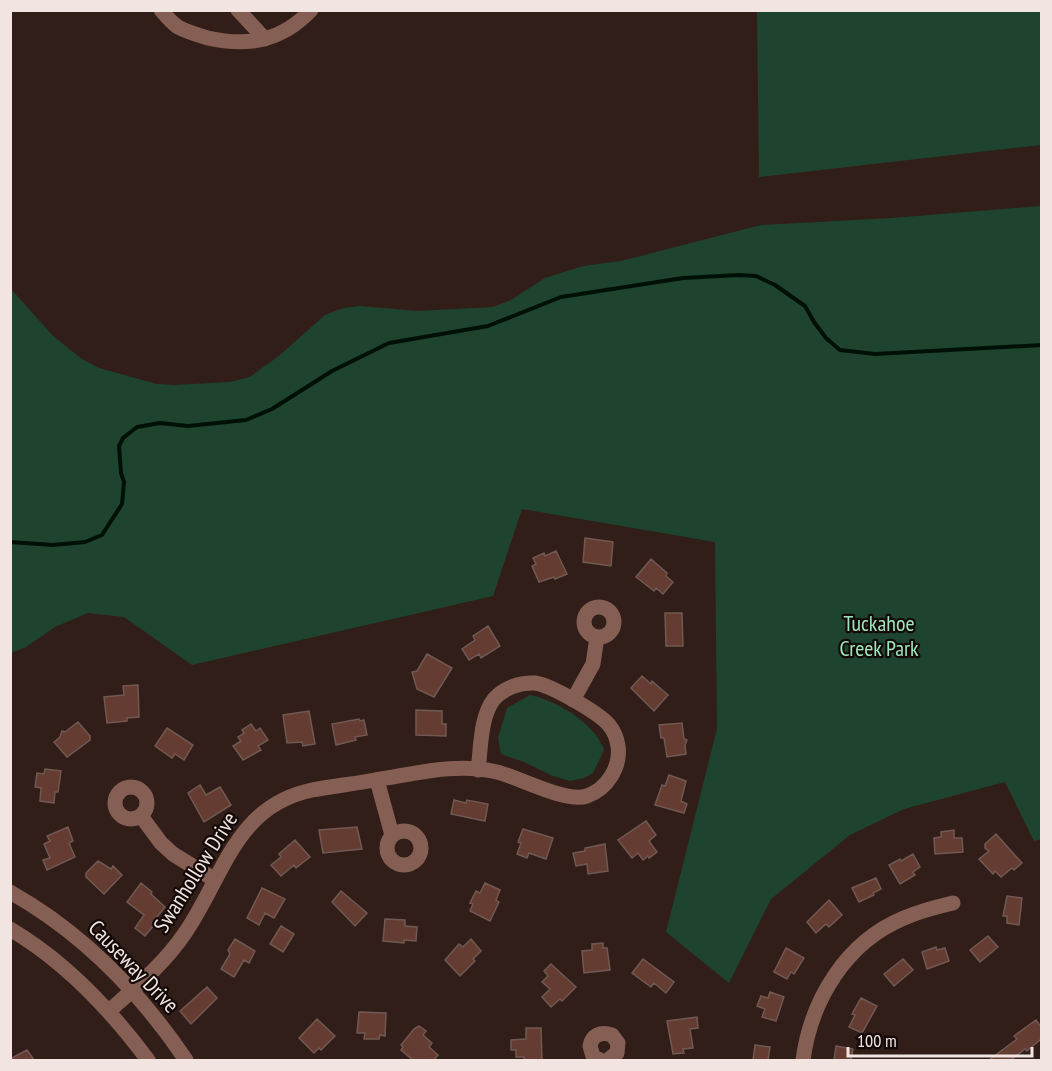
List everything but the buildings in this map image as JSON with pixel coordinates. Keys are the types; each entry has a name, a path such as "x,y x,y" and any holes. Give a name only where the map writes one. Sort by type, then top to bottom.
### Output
{"street":[{"path":"161,10 177,26 194,34 240,43 265,39 291,28 311,10"},
{"path":"238,10 265,39"},
{"path":"573,700 593,664 597,637"},
{"name":"Swanhollow Drive","path":"109,1011 163,962 180,940 238,840 254,819 274,803 292,795 313,790 442,769 478,770 520,778 565,797 585,796 598,791 611,778 616,767 618,746 611,727 602,718 545,686 524,684 507,688 495,698 484,727 478,770"},
{"path":"377,780 392,836"},
{"path":"141,816 160,843 173,854 215,880"},
{"name":"Causeway Drive","path":"10,892 70,932 101,958 153,1014 186,1060"},
{"path":"803,1060 808,1034 822,994 851,955 893,923 925,910 953,903"},
{"path":"10,929 57,962 82,984 124,1027 148,1060"},
{"path":"600,1060 592,1056 590,1046 594,1037 602,1033 612,1035 618,1043 617,1053 610,1060"}],"green space":[{"path":"757,11 1041,11 1041,145 759,177"},
{"name":"Tuckahoe Creek Park","path":"1041,206 1041,839 1034,841 1005,782 904,809 850,835 771,899 729,983 666,932 717,729 715,542 522,509 493,596 192,665 124,617 88,613 55,627 26,647 11,653 11,289 53,336 82,359 99,368 157,384 230,382 250,377 280,355 325,315 343,308 361,306 418,311 493,307 511,300 545,278 583,266 621,261 761,225 892,218"},
{"path":"530,695 563,708 593,731 604,750 593,773 570,781 501,754 498,738 507,708"}],"waterway":[{"path":"10,542 53,545 85,542 102,535 122,504 124,482 119,446 123,438 137,427 160,423 188,426 246,420 272,409 332,371 389,343 488,326 561,297 683,278 756,276 775,285 805,306 826,338 840,350 875,354 1042,345"}]}
